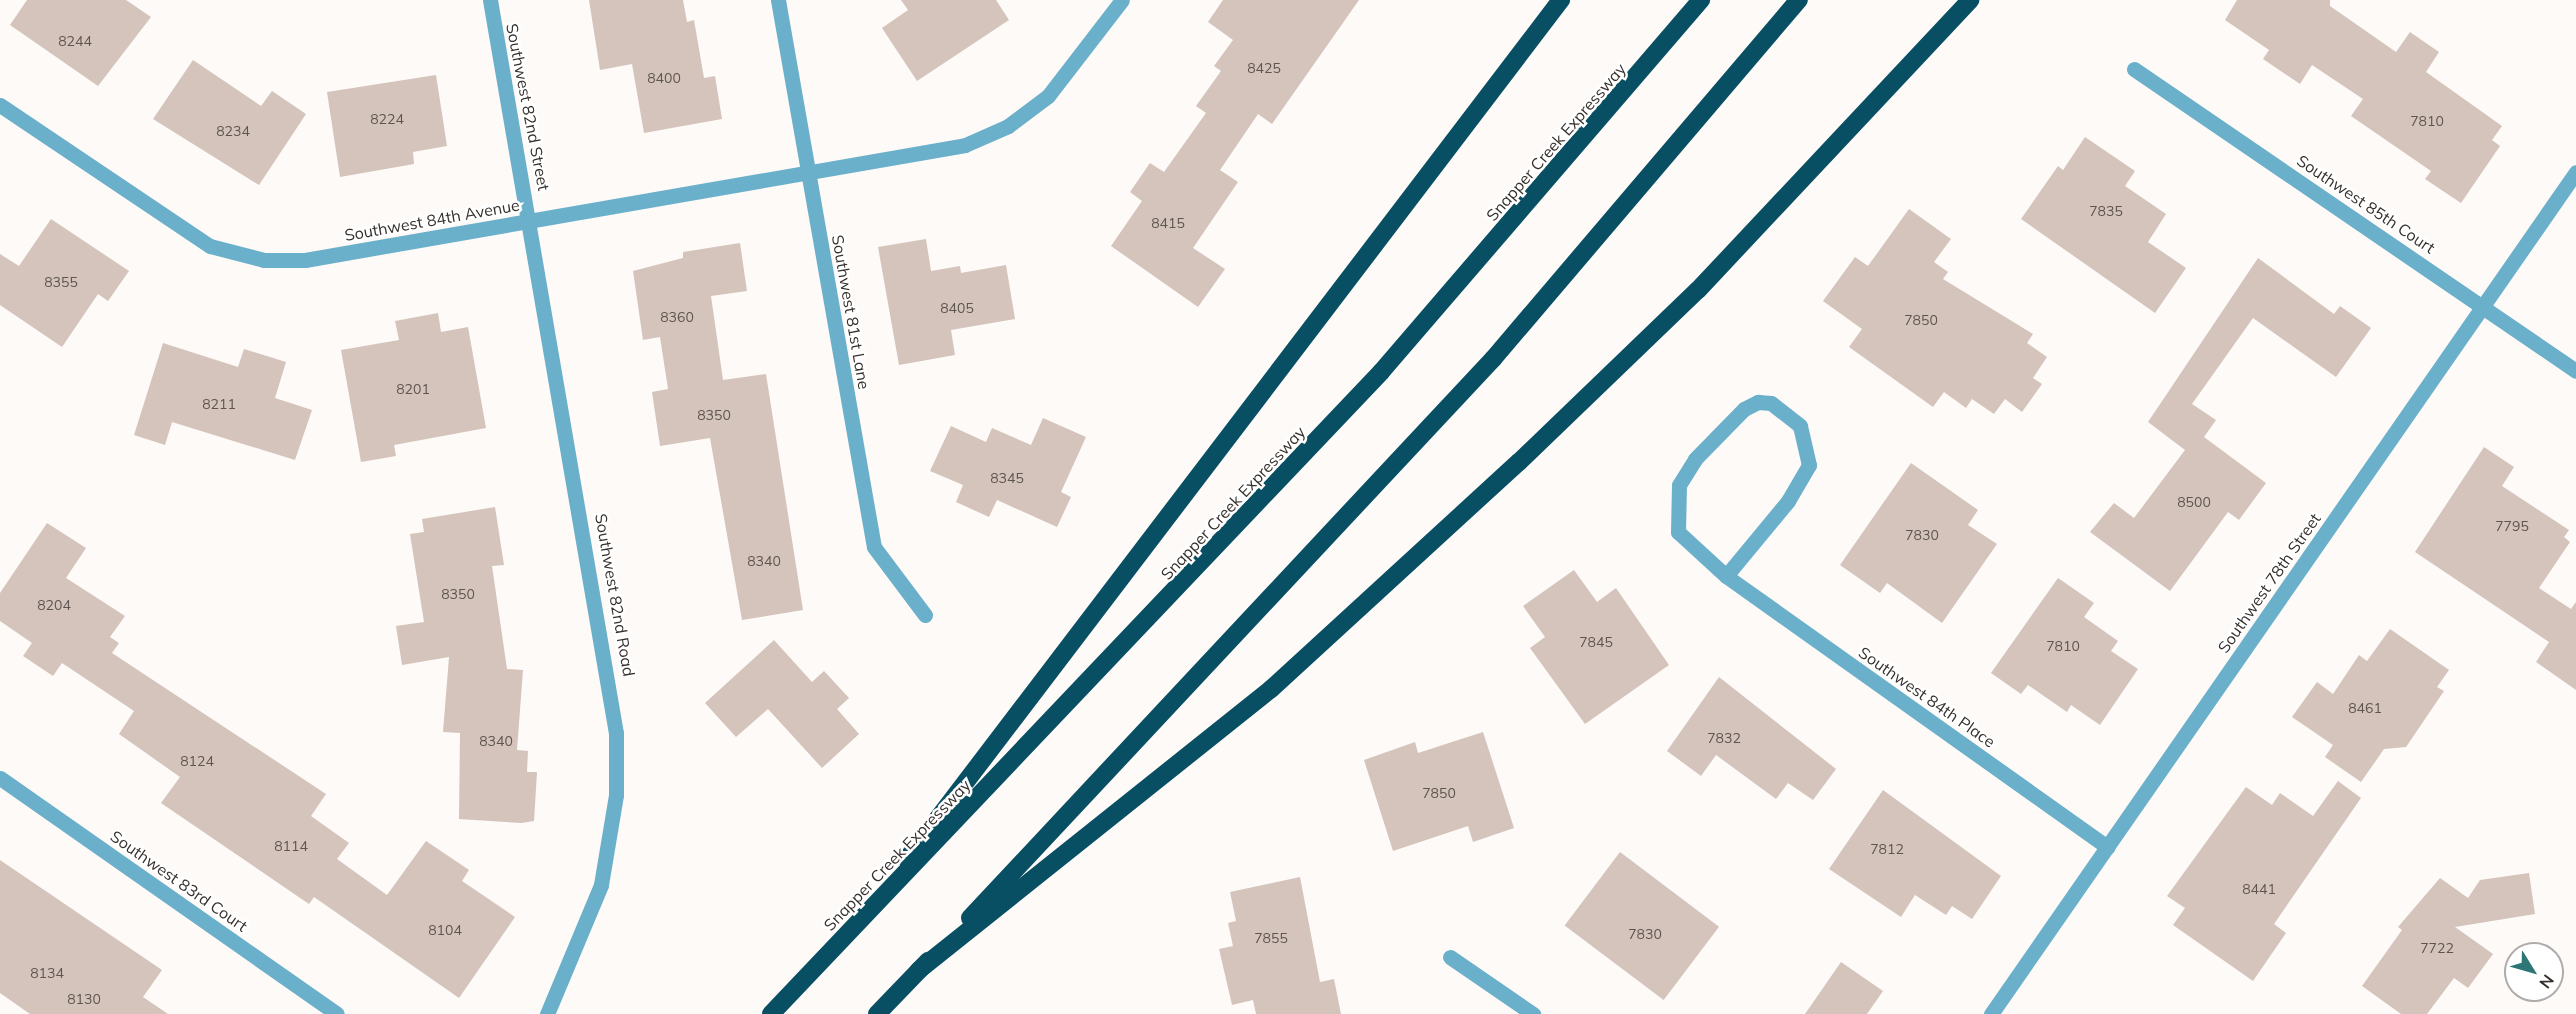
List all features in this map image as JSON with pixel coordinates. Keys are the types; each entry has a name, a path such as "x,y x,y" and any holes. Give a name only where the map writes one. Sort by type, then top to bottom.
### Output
{"highway":[{"path":"850,932 1561,0"},
{"name":"Snapper Creek Expressway","path":"771,1014 1381,372 1701,0"},
{"path":"877,1014 1400,462 1799,0"},
{"path":"919,970 1271,689 1511,470 1706,281 1970,0"}],"street":[{"name":"Southwest 82nd Street","path":"490,0 531,221"},
{"name":"Southwest 81st Lane","path":"778,0 874,547 925,615"},
{"name":"Southwest 84th Avenue","path":"2,110 178,229 238,255 305,260 808,171 947,149 986,137 1029,111 1066,75 1122,0"},
{"name":"Southwest 85th Court","path":"2134,69 2576,370"},
{"name":"Southwest 78th Street","path":"1991,1014 2576,172"},
{"name":"Southwest 82nd Road","path":"531,221 616,733 611,838 593,910 569,973 547,1014"},
{"name":"Southwest 84th Place","path":"1726,576 1788,501 1809,465 1800,426 1771,403 1758,402 1728,426 1686,470 1675,501 1684,540 1726,576 2107,847"},
{"name":"Southwest 83rd Court","path":"0,778 337,1014"},
{"path":"1450,957 1533,1014"}],"building":[{"path":"27,0 126,0 151,17 98,86 10,25"},
{"path":"589,0 683,0 687,22 694,20 704,78 715,76 722,119 644,133 632,64 600,70"},
{"path":"901,0 996,0 1009,20 917,81 882,28 908,10"},
{"path":"1223,0 1359,0 1272,124 1258,114 1220,170 1238,182 1193,248 1225,269 1198,307 1111,246 1142,201 1130,192 1150,163 1164,172 1206,113 1196,106 1221,71 1214,66 1233,40 1208,22"},
{"path":"2237,0 2330,0 2330,6 2396,52 2410,32 2439,52 2426,72 2502,126 2492,140 2500,146 2461,203 2425,179 2431,171 2351,116 2363,99 2312,65 2300,84 2263,59 2269,50 2225,20"},
{"path":"193,60 261,106 272,91 306,114 259,185 153,119"},
{"path":"436,75 447,146 413,152 414,164 340,177 327,92"},
{"path":"2085,137 2135,171 2125,186 2166,214 2148,242 2186,268 2155,313 2021,219 2058,166 2063,170"},
{"path":"1909,209 1951,239 1934,262 1948,272 1943,279 2033,334 2027,343 2047,357 2033,378 2042,384 2022,412 2005,399 1994,414 1972,399 1966,408 1944,392 1933,407 1849,347 1862,329 1823,301 1855,257 1868,266"},
{"path":"51,219 129,271 108,301 98,294 62,347 0,305 0,254 19,266"},
{"path":"926,239 931,271 960,266 961,273 1006,265 1015,319 951,330 955,355 899,365 878,247"},
{"path":"740,243 747,291 711,296 723,380 766,374 803,610 742,620 710,438 660,446 652,392 668,389 660,337 643,340 633,271 683,258 683,252"},
{"path":"2258,258 2334,314 2340,306 2371,328 2336,377 2253,318 2192,404 2216,420 2204,437 2266,483 2239,520 2228,512 2170,591 2090,532 2114,503 2134,518 2185,450 2148,422"},
{"path":"438,313 441,332 468,327 486,428 394,445 396,456 361,462 341,350 399,340 395,321"},
{"path":"163,343 238,367 244,349 286,362 275,398 312,410 295,460 172,422 165,445 134,435"},
{"path":"1043,418 1086,437 1061,492 1071,497 1057,527 997,500 989,517 956,502 963,485 930,471 951,426 986,442 992,428 1031,445"},
{"path":"2484,447 2514,467 2502,486 2569,530 2564,537 2570,542 2539,588 2571,609 2576,602 2576,690 2536,662 2549,642 2415,552"},
{"path":"1911,463 1978,510 1968,525 1997,544 1942,623 1887,583 1880,593 1840,565"},
{"path":"495,507 504,565 492,566 507,669 523,670 517,750 528,751 527,772 537,772 534,821 521,823 459,819 460,733 443,732 449,657 402,665 396,626 424,622 410,534 424,532 422,519"},
{"path":"47,523 86,548 66,578 125,616 110,637 119,643 112,653 326,794 311,816 349,843 337,859 387,895 426,841 469,870 462,881 515,917 459,998 314,897 309,904 161,803 180,777 119,734 134,711 62,663 53,676 23,656 32,643 0,621 0,593"},
{"path":"1574,570 1597,602 1616,588 1669,665 1585,724 1530,648 1545,637 1523,606"},
{"path":"2058,578 2094,603 2084,617 2118,641 2111,651 2138,669 2100,725 2071,705 2067,712 2028,685 2021,694 1991,673"},
{"path":"2390,629 2449,670 2437,687 2444,691 2406,747 2384,749 2361,782 2325,757 2333,745 2292,717 2317,682 2333,694 2359,655 2367,661"},
{"path":"774,640 812,682 824,671 849,698 837,709 859,734 822,768 768,709 736,737 705,703"},
{"path":"1719,677 1836,769 1813,800 1788,783 1776,799 1716,755 1701,776 1667,751"},
{"path":"1483,732 1514,828 1473,842 1468,826 1393,851 1364,760 1415,742 1418,753"},
{"path":"2338,781 2361,798 2274,924 2286,933 2253,981 2173,925 2185,908 2167,896 2246,787 2272,805 2280,793 2313,816"},
{"path":"1883,790 2001,876 1972,919 1952,906 1946,915 1915,895 1901,917 1829,869"},
{"path":"1620,852 1719,927 1664,1000 1565,925"},
{"path":"0,860 162,970 143,997 168,1014 30,1014 0,993"},
{"path":"2529,873 2535,914 2455,927 2493,954 2468,988 2454,978 2427,1014 2401,1014 2362,986 2402,930 2398,927 2440,878 2468,898 2480,880"},
{"path":"1300,877 1320,982 1334,979 1341,1014 1256,1014 1253,1000 1232,1005 1219,949 1233,946 1228,923 1236,921 1230,892"},
{"path":"1841,962 1883,991 1867,1014 1805,1014"}]}
